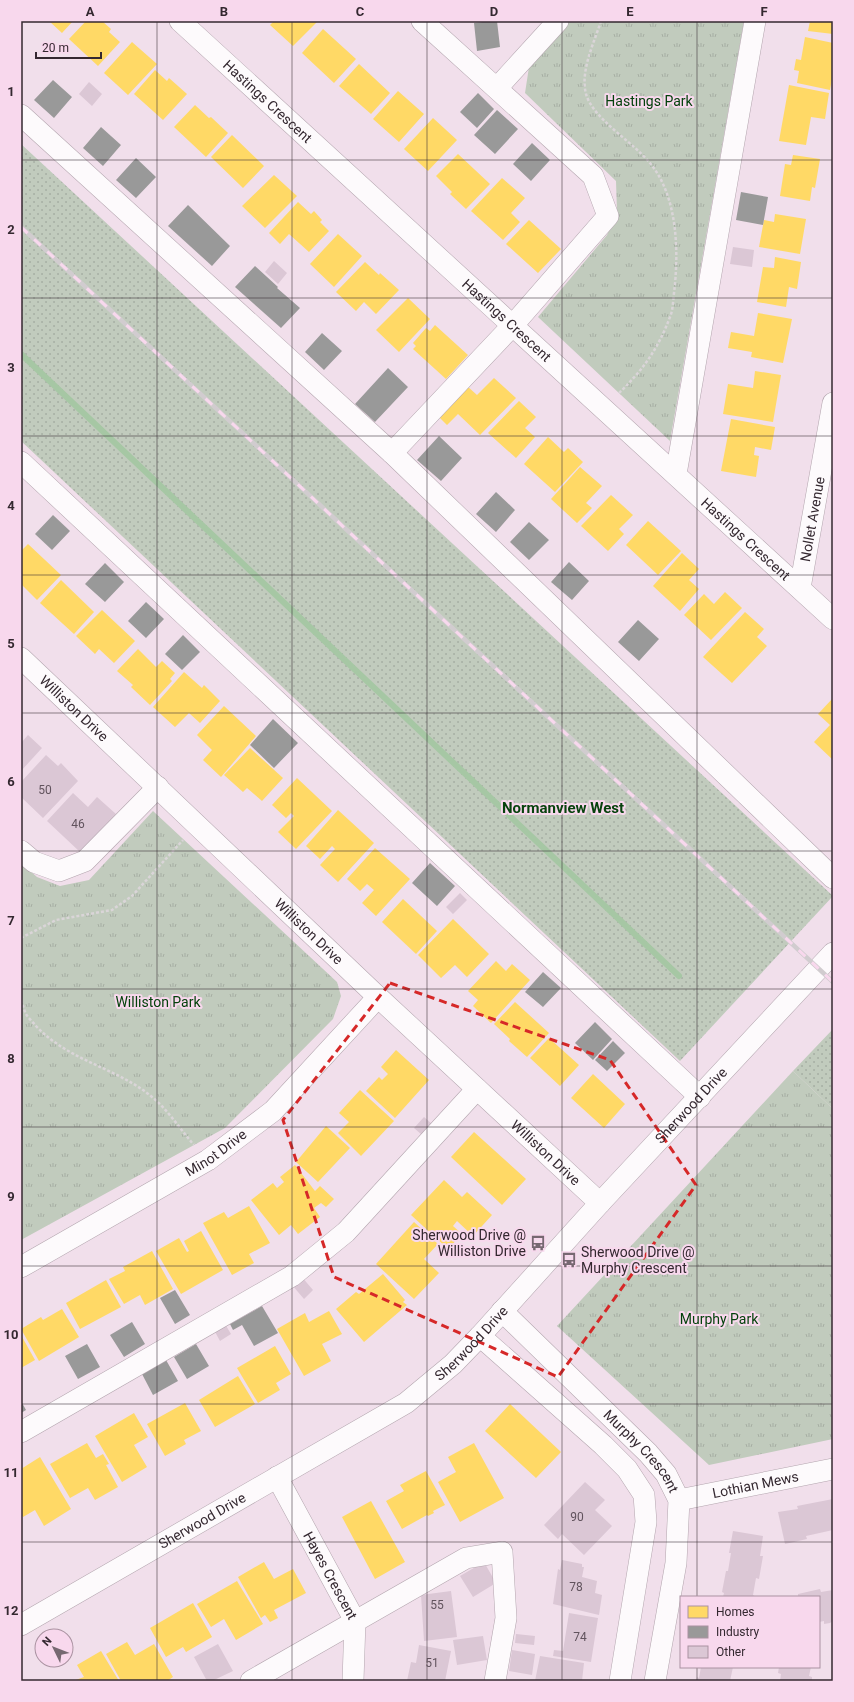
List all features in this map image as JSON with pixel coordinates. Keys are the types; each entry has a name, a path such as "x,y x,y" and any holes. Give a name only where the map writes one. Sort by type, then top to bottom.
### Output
{"street":[{"name":"Hastings Crescent","path":"180,21 833,619"},
{"path":"392,453 513,325 608,216 593,176 422,21"},
{"path":"497,88 558,21"},
{"path":"676,474 756,21"},
{"path":"21,115 392,453 833,878"},
{"name":"Nollet Avenue","path":"800,588 833,403"},
{"path":"21,462 700,1097"},
{"name":"Williston Drive","path":"21,658 378,998 600,1203"},
{"path":"21,851 34,862 59,871 85,861 158,787"},
{"name":"Sherwood Drive","path":"21,1625 406,1403 453,1364 480,1336 600,1203 833,953"},
{"name":"Minot Drive","path":"21,1266 208,1160 273,1111 378,998"},
{"path":"21,1432 292,1276 346,1232 477,1089"},
{"name":"Murphy Crescent","path":"502,1311 648,1453 666,1474 679,1500 676,1563 655,1681"},
{"name":"Murphy Crescent","path":"480,1336 603,1445 627,1469 644,1495 646,1522 620,1681"},
{"name":"Lothian Mews","path":"679,1500 833,1469"},
{"name":"Hayes Crescent","path":"277,1478 355,1621 354,1681"},
{"path":"251,1681 466,1558 502,1552 506,1618 495,1681"}],"path":[{"path":"601,21 585,72 586,94 594,110 650,162 662,182 672,212 676,245 676,279 671,315 658,345 639,374 604,408"},
{"path":"21,938 56,920 112,910 132,896 197,824"},
{"path":"21,1000 27,1015 48,1038 82,1059 129,1080 152,1097 168,1112 179,1128 208,1160"}],"highlighted area":[{"path":"390,983 610,1060 696,1185 558,1377 334,1277 283,1120"}],"green space":[{"name":"Hastings Park","path":"569,21 744,21 670,441 538,317 607,235 617,212 616,181 525,93 529,67"},
{"path":"21,144 833,896 680,1061 21,441"},
{"name":"Williston Park","path":"153,811 337,982 341,996 333,1019 225,1128 21,1240 21,863 37,877 60,886 89,880"},
{"path":"833,1029 833,1109 793,1071"},
{"name":"Murphy Park","path":"793,1071 833,1109 833,1439 709,1465 557,1326"}],"building: Homes":[{"path":"49,21 73,21 62,33"},
{"path":"86,21 102,21 111,29 109,32 120,42 98,66 69,39"},
{"path":"274,21 318,21 293,46 270,25"},
{"path":"810,21 833,21 833,34 808,31"},
{"path":"323,29 356,59 334,83 302,53"},
{"path":"805,37 833,43 833,74 830,90 797,83 799,71 794,70 796,59 801,60"},
{"path":"132,42 157,64 128,95 104,73"},
{"path":"359,64 390,93 371,114 339,86"},
{"path":"155,70 167,81 169,78 187,94 163,120 134,94"},
{"path":"789,85 829,93 825,119 811,117 806,145 779,141"},
{"path":"398,91 424,114 399,142 373,119"},
{"path":"195,105 209,118 211,117 228,133 206,157 174,127"},
{"path":"433,118 457,140 428,171 404,149"},
{"path":"232,135 264,166 243,188 211,157"},
{"path":"458,154 490,184 466,209 450,194 452,192 436,176"},
{"path":"793,155 820,159 815,188 812,187 810,201 780,196 785,164 791,165"},
{"path":"274,175 297,196 265,228 242,206"},
{"path":"502,178 525,198 511,213 520,222 503,240 471,211"},
{"path":"298,202 311,214 314,211 322,220 320,222 329,231 309,252 289,234 280,244 269,233"},
{"path":"775,214 806,219 800,254 759,247 764,220 774,222"},
{"path":"529,220 561,249 538,273 506,244"},
{"path":"338,234 362,256 334,287 310,264"},
{"path":"775,257 801,262 797,289 789,287 786,307 757,302 763,267 774,268"},
{"path":"365,262 399,290 376,314 364,302 356,311 336,292"},
{"path":"408,298 430,319 399,352 376,330"},
{"path":"758,313 792,319 783,363 751,357 752,352 728,348 731,332 754,336"},
{"path":"435,325 468,355 446,379 413,349 416,346 413,343 426,328 430,331"},
{"path":"755,371 781,375 773,422 723,414 728,384 753,388"},
{"path":"494,378 516,398 480,435 458,414 447,425 438,416 467,386 477,395"},
{"path":"519,401 536,417 525,428 535,437 516,458 488,433"},
{"path":"731,419 775,427 771,450 755,447 754,455 759,456 756,477 721,471"},
{"path":"548,437 564,452 568,448 583,462 555,492 524,464"},
{"path":"580,467 602,486 586,503 592,508 577,523 551,499"},
{"path":"611,495 633,515 619,529 624,534 608,551 581,526"},
{"path":"648,521 681,551 658,575 626,545"},
{"path":"28,544 61,575 37,600 21,584 21,551"},
{"path":"682,553 699,569 689,580 699,589 680,611 653,586"},
{"path":"61,580 94,612 74,634 40,603"},
{"path":"725,592 742,608 711,640 684,615 704,594 714,604"},
{"path":"102,610 135,641 114,663 99,649 95,654 76,636"},
{"path":"745,612 764,629 757,637 767,646 732,683 703,657"},
{"path":"138,649 156,667 162,661 175,673 170,679 172,681 150,705 131,687 133,685 117,671"},
{"path":"184,672 202,688 204,685 220,701 200,723 189,713 175,727 153,707"},
{"path":"833,698 833,760 814,742 830,725 818,714"},
{"path":"224,706 256,736 221,777 203,760 212,750 197,735"},
{"path":"250,748 283,778 262,801 247,788 243,792 224,775"},
{"path":"297,778 332,811 296,849 278,832 294,816 291,813 286,818 272,805"},
{"path":"338,810 374,843 338,882 320,865 335,849 332,846 320,859 306,846"},
{"path":"375,848 410,879 376,916 362,903 374,890 367,884 360,891 347,879"},
{"path":"403,899 437,931 416,954 382,922"},
{"path":"453,919 489,954 467,977 455,965 441,978 418,955"},
{"path":"496,961 506,971 512,964 530,980 491,1023 473,1006 478,1000 468,991"},
{"path":"515,1002 549,1033 527,1057 509,1041 510,1039 494,1024"},
{"path":"549,1038 579,1065 560,1086 530,1058"},
{"path":"396,1050 429,1080 395,1118 366,1091 379,1077 382,1080 388,1074 381,1067"},
{"path":"593,1074 625,1104 604,1128 571,1098"},
{"path":"360,1090 394,1121 361,1156 338,1133 349,1122 339,1113"},
{"path":"326,1126 350,1148 318,1182 296,1162"},
{"path":"474,1132 526,1179 502,1205 451,1157"},
{"path":"295,1165 315,1191 320,1186 334,1199 326,1207 321,1203 314,1208 320,1217 298,1234 291,1225 279,1235 251,1200 273,1183 277,1188 284,1182 280,1177"},
{"path":"444,1180 462,1197 467,1192 492,1215 473,1236 457,1221 453,1226 462,1234 448,1249 411,1215"},
{"path":"249,1206 270,1243 249,1254 254,1263 232,1275 203,1223 224,1212 228,1218"},
{"path":"414,1222 438,1244 424,1259 439,1273 414,1299 376,1264"},
{"path":"201,1231 223,1270 181,1294 156,1251 179,1238 187,1252 189,1251 184,1241"},
{"path":"152,1251 173,1289 145,1305 140,1295 124,1304 109,1279 125,1271 123,1267"},
{"path":"383,1274 405,1300 403,1302 407,1305 364,1342 336,1309 356,1292 359,1294"},
{"path":"106,1280 121,1307 80,1329 66,1303"},
{"path":"62,1309 79,1337 39,1361 21,1329 41,1317 43,1320"},
{"path":"329,1311 342,1334 322,1344 331,1361 304,1376 277,1329 305,1313 309,1322"},
{"path":"21,1335 35,1360 21,1368"},
{"path":"275,1346 291,1374 276,1383 280,1390 258,1403 237,1368"},
{"path":"238,1376 255,1404 215,1427 199,1400"},
{"path":"185,1403 201,1431 184,1440 186,1444 165,1456 147,1424"},
{"path":"510,1404 561,1452 536,1478 485,1431"},
{"path":"134,1413 148,1437 134,1445 147,1467 122,1482 95,1436"},
{"path":"87,1443 96,1458 103,1454 109,1464 106,1465 118,1487 95,1500 88,1488 70,1498 50,1464"},
{"path":"474,1443 504,1498 460,1522 438,1482 456,1472 448,1457"},
{"path":"40,1457 71,1509 44,1526 35,1510 23,1517 21,1514 21,1469"},
{"path":"426,1471 445,1505 433,1511 434,1513 428,1516 427,1515 402,1529 386,1501 404,1491 400,1485"},
{"path":"371,1501 405,1562 375,1579 342,1517"},
{"path":"264,1562 274,1579 293,1569 306,1593 274,1610 278,1618 270,1622 265,1615 261,1618 238,1577"},
{"path":"237,1581 263,1624 236,1640 224,1619 211,1627 197,1604"},
{"path":"193,1603 212,1637 186,1652 183,1647 166,1657 150,1628"},
{"path":"127,1642 135,1655 154,1644 173,1677 167,1681 121,1681 106,1654"},
{"path":"101,1651 119,1681 73,1681 84,1677 77,1665"}],"building: Industry":[{"path":"497,21 500,47 477,51 474,23"},
{"path":"53,80 72,97 54,118 34,100"},
{"path":"478,93 494,109 477,128 460,112"},
{"path":"497,110 518,129 495,154 474,135"},
{"path":"101,127 121,145 103,166 83,148"},
{"path":"532,143 550,160 531,181 513,164"},
{"path":"136,158 156,177 136,198 116,180"},
{"path":"741,192 768,197 763,225 736,220"},
{"path":"188,205 230,246 212,266 168,226"},
{"path":"255,266 300,308 281,328 235,287"},
{"path":"322,333 342,351 324,370 305,352"},
{"path":"388,368 408,387 375,422 355,404"},
{"path":"439,436 462,458 441,481 417,460"},
{"path":"496,492 515,510 496,532 476,514"},
{"path":"53,515 70,531 52,550 35,534"},
{"path":"529,522 549,540 529,560 510,542"},
{"path":"569,562 589,581 572,600 551,582"},
{"path":"105,563 124,582 105,602 85,584"},
{"path":"146,602 164,619 146,638 128,621"},
{"path":"638,620 659,639 639,661 618,642"},
{"path":"183,635 200,652 182,670 165,654"},
{"path":"273,719 298,743 274,768 250,745"},
{"path":"430,863 455,886 437,906 412,883"},
{"path":"543,972 561,988 543,1007 525,992"},
{"path":"595,1022 612,1039 593,1060 575,1043"},
{"path":"613,1041 625,1053 607,1071 595,1060"},
{"path":"175,1290 190,1315 175,1324 160,1298"},
{"path":"262,1306 278,1333 254,1346 242,1325 233,1330 230,1324"},
{"path":"132,1322 145,1344 124,1357 110,1335"},
{"path":"87,1344 100,1367 78,1379 65,1356"},
{"path":"196,1344 209,1366 187,1379 174,1357"},
{"path":"166,1360 178,1381 153,1395 142,1374"},
{"path":"21,1401 26,1410 21,1413"}],"building: Other":[{"path":"89,82 102,94 92,106 79,94"},
{"path":"733,247 754,250 752,267 730,264"},
{"path":"274,261 287,273 278,284 265,272"},
{"path":"28,735 42,748 21,771 21,743"},
{"path":"46,755 58,766 61,763 78,781 43,818 21,797 21,782"},
{"path":"73,793 88,807 97,797 116,814 80,852 47,821"},
{"path":"460,893 467,900 453,914 446,907"},
{"path":"424,1117 432,1124 422,1135 414,1128"},
{"path":"301,1276 313,1290 304,1299 292,1285"},
{"path":"225,1324 231,1334 220,1341 214,1330"},
{"path":"585,1482 605,1500 595,1510 612,1526 584,1555 562,1534 558,1539 544,1525"},
{"path":"833,1499 833,1530 806,1536 807,1539 785,1544 778,1512 798,1509 797,1506"},
{"path":"733,1531 763,1536 760,1556 763,1556 759,1579 756,1578 753,1595 754,1596 723,1596 724,1593 722,1592 731,1553 729,1553"},
{"path":"562,1560 582,1564 582,1567 584,1567 582,1577 597,1581 595,1593 602,1595 599,1615 553,1604 558,1569 560,1570"},
{"path":"484,1562 496,1583 473,1597 460,1576"},
{"path":"820,1589 821,1592 833,1590 833,1621 824,1624 824,1621 820,1622 820,1596 798,1596 798,1594"},
{"path":"451,1591 457,1637 424,1641 421,1595"},
{"path":"569,1613 598,1618 591,1662 553,1656 554,1650 563,1651"},
{"path":"516,1634 535,1636 534,1645 515,1643"},
{"path":"483,1636 487,1660 457,1665 453,1640"},
{"path":"218,1644 233,1671 212,1681 207,1681 194,1657"},
{"path":"419,1645 451,1651 445,1681 407,1681 411,1662 416,1663"},
{"path":"512,1650 535,1654 532,1675 509,1671"},
{"path":"540,1656 584,1663 582,1681 535,1681"},
{"path":"701,1668 733,1668 730,1681 696,1681 697,1677 699,1678"},
{"path":"779,1668 811,1668 809,1676 812,1677 812,1681 780,1681 781,1674 778,1673"}],"waterway":[{"path":"21,354 679,976"}],"railway":[{"path":"21,227 833,982"}],"place":[{"name":"Sherwood Drive @ Williston Drive","path":"538,1243"},
{"name":"Sherwood Drive @ Murphy Crescent","path":"569,1260"}],"district":[{"name":"Normanview West","path":"563,808"}]}
